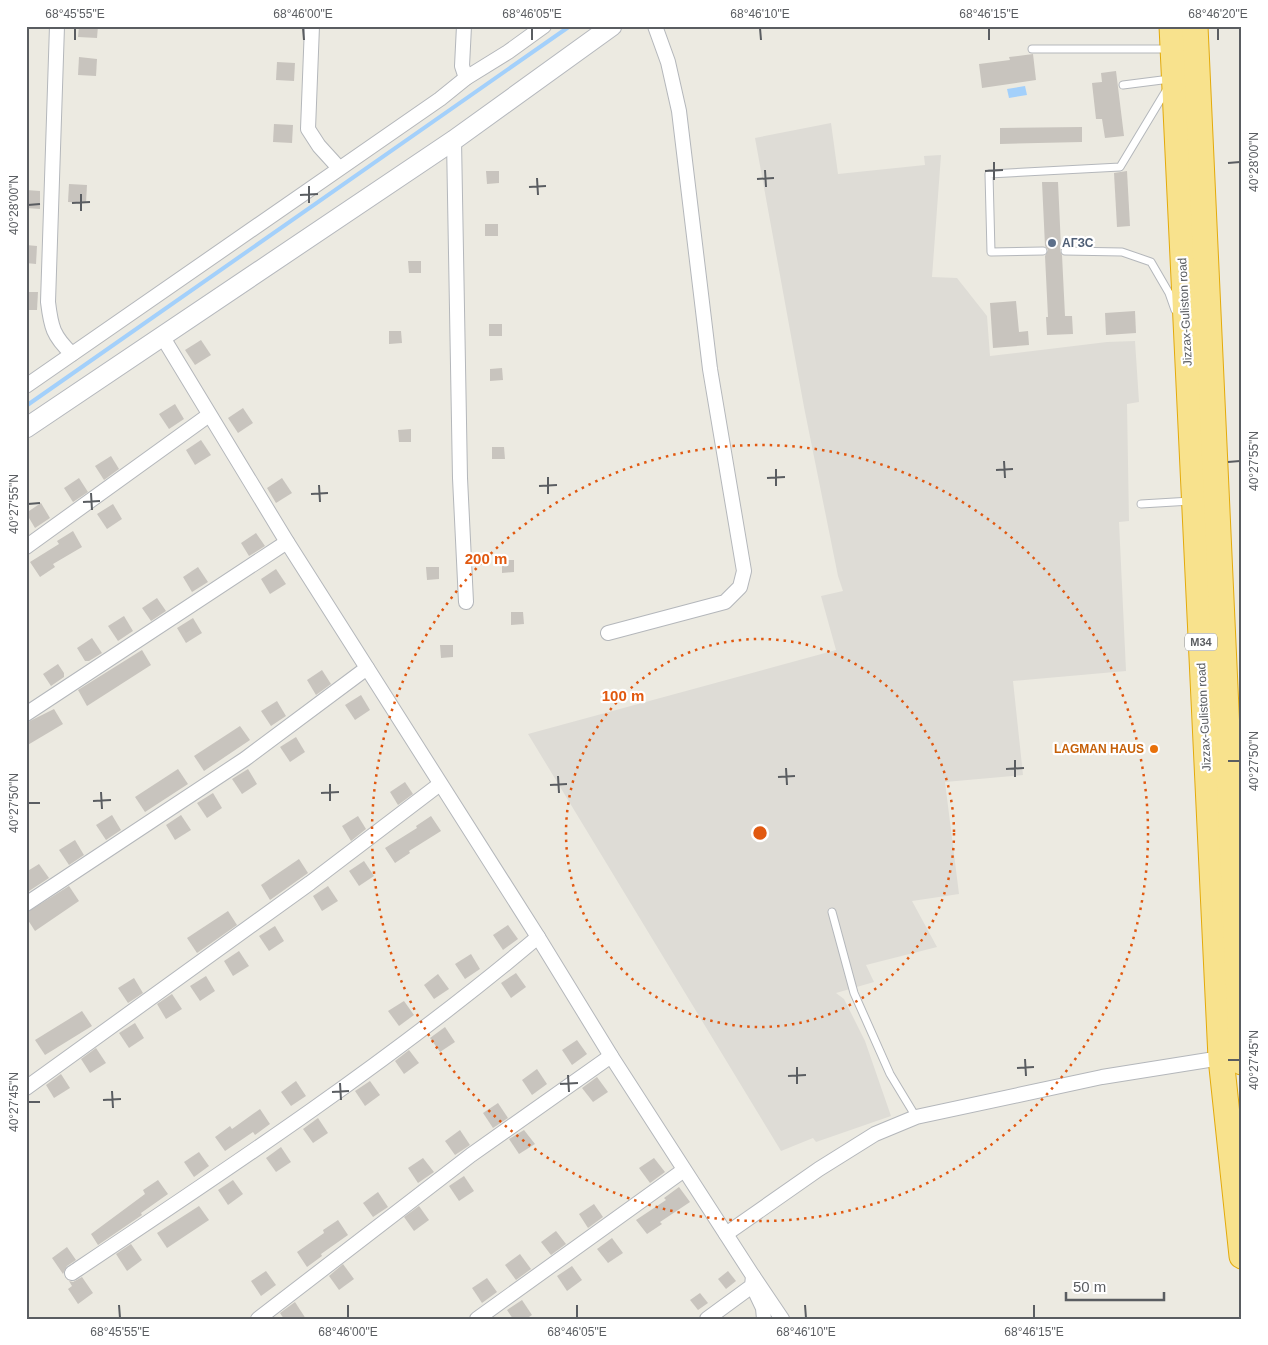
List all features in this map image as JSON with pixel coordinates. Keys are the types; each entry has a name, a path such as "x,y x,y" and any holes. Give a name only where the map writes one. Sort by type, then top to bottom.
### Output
{"highway":[{"name":"Jizzax-Guliston road","path":"1184,41 1231,1060 1242,1256"},
{"name":"Jizzax-Guliston road","path":"1186,78 1187,349 1205,501"}],"street":[{"path":"57,26 48,302 51,324 59,342 72,354"},
{"path":"312,26 308,128 319,146 339,168"},
{"path":"464,26 462,66 466,78"},
{"path":"26,386 440,99 466,78 508,52 544,26"},
{"path":"26,428 454,140 612,26"},
{"path":"608,633 725,602 740,587 744,571 710,369 678,111 668,62 655,26"},
{"path":"454,140 460,478 466,602"},
{"path":"162,336 287,542 538,937 610,1056 726,1234 753,1281 782,1319"},
{"path":"26,547 209,415"},
{"path":"26,714 287,542"},
{"path":"26,904 245,758 367,668"},
{"path":"26,1088 310,883 440,784"},
{"path":"72,1273 196,1190 334,1093 480,986 538,937"},
{"path":"258,1319 472,1155 610,1056"},
{"path":"726,1234 819,1169 875,1134 916,1117 1102,1078 1231,1060"},
{"path":"477,1319 684,1170"},
{"path":"707,1319 753,1281"},
{"path":"753,1281 763,1308 764,1319"}],"lane":[{"path":"1032,49 1184,41"},
{"path":"1123,84 1186,78"},
{"path":"1042,251 991,252 989,174 1120,166 1186,78"},
{"path":"1065,251 1122,252 1150,262 1169,293 1187,349"},
{"path":"1140,504 1205,501"},
{"path":"832,912 854,993 890,1074 916,1117"}],"shaded area":[{"path":"831,123 838,174 925,165 924,156 941,155 932,277 957,278 987,316 990,356 1107,342 1135,341 1139,402 1127,404 1129,521 1119,522 1126,671 1013,681 1023,775 945,782 959,894 912,901 937,947 866,965 874,982 836,993 844,999 865,1041 891,1116 816,1142 813,1138 781,1151 528,734 836,650 821,596 843,591 838,576 804,407 755,138"}],"water":[{"path":"1025,86 1027,95 1009,98 1007,89"}],"building":[{"path":"79,26 98,26 97,38 78,37"},
{"path":"1033,54 1036,80 982,88 979,64 1010,60 1009,57"},
{"path":"79,57 97,59 96,76 78,75"},
{"path":"277,62 295,63 294,81 276,80"},
{"path":"1116,71 1124,136 1105,138 1102,119 1096,119 1092,83 1102,82 1101,73"},
{"path":"274,124 293,125 292,143 273,142"},
{"path":"1082,127 1082,142 1000,144 1000,128"},
{"path":"486,171 499,171 499,183 487,184"},
{"path":"1127,171 1130,226 1117,227 1114,173"},
{"path":"1042,182 1058,182 1060,251 1062,255 1065,316 1072,316 1073,334 1047,335 1045,256 1048,250 1045,246"},
{"path":"69,184 87,185 86,203 68,202"},
{"path":"26,190 40,191 40,209 26,208"},
{"path":"485,224 498,224 498,236 485,236"},
{"path":"26,245 37,246 36,264 26,263"},
{"path":"408,261 421,261 421,273 409,273"},
{"path":"26,292 38,292 37,310 26,310"},
{"path":"1016,301 1019,332 1028,331 1029,345 993,348 990,303"},
{"path":"1135,311 1136,333 1106,335 1105,313"},
{"path":"489,324 502,324 502,336 489,336"},
{"path":"389,331 401,331 402,343 389,344"},
{"path":"201,340 211,355 195,365 185,350"},
{"path":"502,368 503,380 490,381 490,369"},
{"path":"175,404 184,419 169,429 159,414"},
{"path":"243,408 253,423 238,433 228,418"},
{"path":"411,429 411,442 399,442 398,430"},
{"path":"201,440 211,455 195,465 186,450"},
{"path":"492,447 504,447 505,459 492,459"},
{"path":"111,456 119,469 104,480 95,466"},
{"path":"79,478 88,492 73,502 64,488"},
{"path":"282,478 292,493 276,503 267,488"},
{"path":"41,503 50,518 35,528 26,513"},
{"path":"113,504 122,519 107,529 97,514"},
{"path":"73,531 82,547 53,564 55,567 40,577 30,562 59,544 57,541"},
{"path":"256,533 265,546 249,556 241,543"},
{"path":"502,560 514,560 514,572 502,573"},
{"path":"198,567 208,582 192,592 183,577"},
{"path":"426,567 439,567 439,579 427,580"},
{"path":"276,569 286,584 270,594 261,579"},
{"path":"157,598 166,611 151,621 142,608"},
{"path":"511,612 523,612 524,624 511,625"},
{"path":"124,616 133,631 118,641 108,626"},
{"path":"193,618 202,633 186,643 177,628"},
{"path":"92,638 102,653 89,661 85,661 77,648"},
{"path":"440,645 453,645 453,657 441,658"},
{"path":"142,650 151,665 87,706 78,690"},
{"path":"58,664 64,673 64,677 51,686 43,674"},
{"path":"322,670 331,684 316,695 307,680"},
{"path":"361,695 370,710 355,720 345,705"},
{"path":"277,701 286,716 271,726 261,711"},
{"path":"54,709 63,724 26,746 26,723"},
{"path":"240,726 250,740 204,771 194,756"},
{"path":"296,737 305,752 290,762 280,747"},
{"path":"178,769 188,784 145,812 135,797"},
{"path":"248,769 257,784 242,794 232,779"},
{"path":"405,782 413,794 398,805 390,792"},
{"path":"213,793 222,808 207,818 197,803"},
{"path":"112,815 121,830 106,840 96,825"},
{"path":"181,815 191,830 175,840 166,825"},
{"path":"358,816 366,829 351,841 342,826"},
{"path":"431,816 441,831 409,851 410,853 395,863 385,848 417,828 416,826"},
{"path":"75,840 84,855 69,865 59,850"},
{"path":"299,859 308,873 270,900 261,885"},
{"path":"364,861 374,876 359,886 349,871"},
{"path":"39,864 49,878 26,893 26,872"},
{"path":"69,886 79,901 35,931 26,917 26,913"},
{"path":"328,886 338,901 322,911 313,896"},
{"path":"228,911 237,925 197,953 187,938"},
{"path":"508,925 518,939 503,950 493,935"},
{"path":"275,926 284,941 269,951 259,936"},
{"path":"239,951 249,966 233,976 224,961"},
{"path":"471,954 480,969 465,979 455,964"},
{"path":"516,973 526,987 511,998 501,983"},
{"path":"438,974 449,989 434,999 424,985"},
{"path":"206,976 215,991 200,1001 190,986"},
{"path":"134,978 143,993 128,1003 118,988"},
{"path":"172,994 182,1009 166,1019 157,1004"},
{"path":"404,1001 414,1015 399,1026 388,1011"},
{"path":"82,1011 92,1026 45,1055 35,1040"},
{"path":"135,1023 144,1038 129,1048 119,1033"},
{"path":"445,1027 455,1042 440,1052 430,1038"},
{"path":"577,1040 587,1054 572,1065 562,1050"},
{"path":"96,1048 106,1063 90,1073 81,1059"},
{"path":"409,1050 419,1063 404,1074 395,1061"},
{"path":"537,1069 547,1084 532,1095 522,1080"},
{"path":"61,1074 70,1088 54,1098 46,1085"},
{"path":"597,1077 608,1092 593,1102 582,1088"},
{"path":"296,1081 306,1096 291,1106 281,1092"},
{"path":"370,1081 380,1095 365,1106 355,1091"},
{"path":"498,1103 508,1118 493,1128 483,1113"},
{"path":"260,1109 270,1124 255,1135 253,1132 225,1151 215,1137 230,1126 232,1129"},
{"path":"318,1118 328,1133 313,1143 303,1129"},
{"path":"460,1130 470,1145 455,1155 445,1141"},
{"path":"524,1130 535,1144 519,1154 509,1139"},
{"path":"281,1147 291,1162 276,1172 266,1158"},
{"path":"199,1152 209,1166 194,1177 184,1162"},
{"path":"423,1158 434,1172 418,1183 408,1168"},
{"path":"654,1158 665,1172 650,1183 639,1168"},
{"path":"464,1176 474,1191 459,1201 449,1186"},
{"path":"158,1180 168,1194 141,1213 142,1215 98,1245 91,1234 145,1194 143,1190"},
{"path":"233,1180 243,1194 228,1205 218,1190"},
{"path":"679,1187 690,1202 660,1222 662,1224 647,1234 636,1220 666,1200 664,1198"},
{"path":"378,1192 388,1207 373,1217 363,1203"},
{"path":"594,1204 603,1217 588,1228 579,1214"},
{"path":"199,1206 209,1220 167,1248 157,1233"},
{"path":"419,1206 429,1220 414,1231 404,1217"},
{"path":"338,1220 348,1235 321,1254 322,1256 307,1267 297,1252 324,1233 323,1230"},
{"path":"556,1231 566,1244 551,1255 541,1242"},
{"path":"612,1238 623,1253 608,1263 597,1249"},
{"path":"131,1244 142,1260 127,1271 116,1254"},
{"path":"67,1247 76,1260 67,1266 63,1274 52,1258"},
{"path":"520,1254 531,1269 516,1280 505,1265"},
{"path":"343,1264 354,1279 339,1290 329,1276"},
{"path":"572,1266 582,1280 567,1291 557,1276"},
{"path":"266,1271 276,1285 261,1296 251,1281"},
{"path":"728,1271 736,1281 726,1289 718,1279"},
{"path":"82,1277 93,1293 78,1304 68,1289 72,1286 69,1281 73,1282"},
{"path":"487,1278 497,1292 482,1303 472,1288"},
{"path":"700,1293 708,1303 698,1310 690,1300"},
{"path":"522,1300 532,1315 526,1319 513,1319 507,1310"},
{"path":"295,1302 306,1319 284,1319 280,1313"}],"waterway":[{"path":"26,406 570,26"}],"place":[{"name":"АГЗС","path":"1052,243"},
{"name":"LAGMAN HAUS","path":"1154,749"}]}
